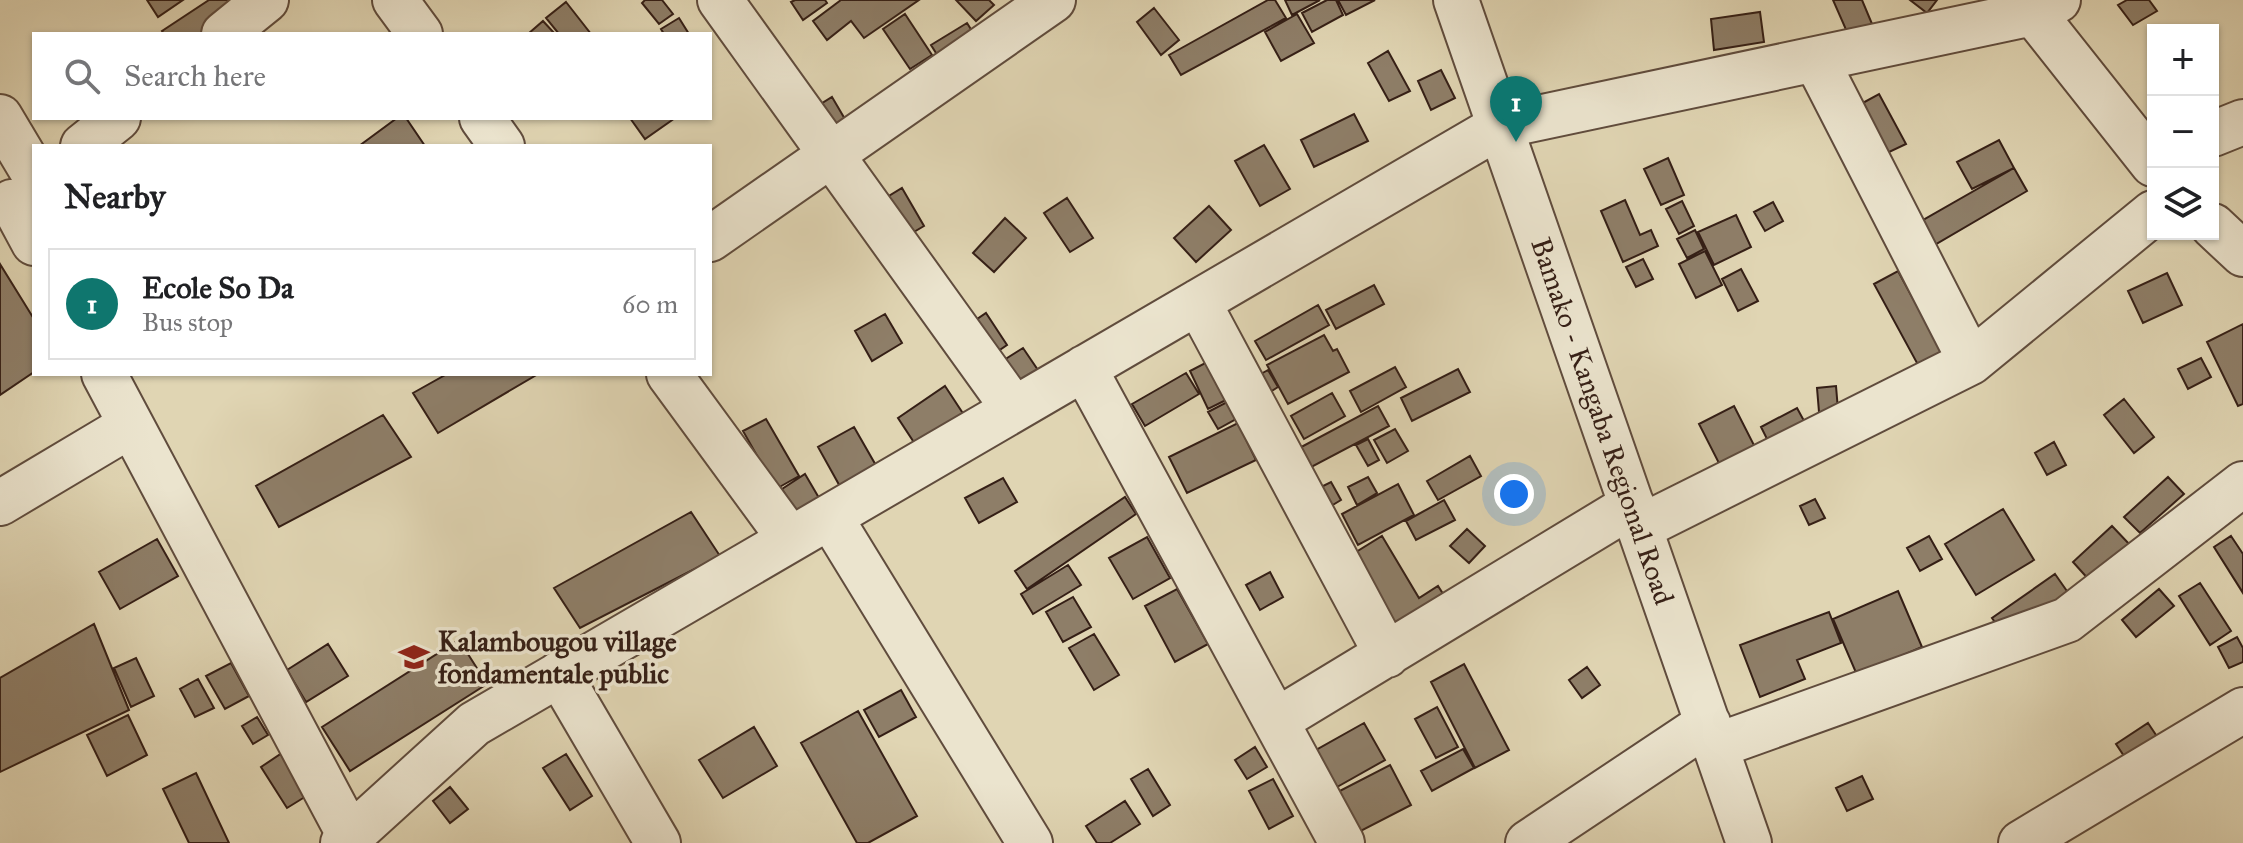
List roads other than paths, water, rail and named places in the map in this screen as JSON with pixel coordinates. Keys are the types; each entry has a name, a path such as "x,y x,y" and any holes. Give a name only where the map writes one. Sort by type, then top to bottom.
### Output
{"street":[{"path":"226,32 266,0"},
{"path":"395,0 419,32"},
{"path":"720,0 1014,409"},
{"path":"712,238 1053,0"},
{"name":"Bamako - Kangaba Regional Road","path":"1456,0 1749,843"},
{"path":"105,376 347,840 474,724 1500,126 1816,60 2038,4 2147,154"},
{"path":"1816,60 1971,362"},
{"path":"0,117 32,236"},
{"path":"86,144 116,120"},
{"path":"483,120 501,144"},
{"path":"2219,132 2243,122"},
{"path":"1276,721 1387,655 1636,516 1971,362 2147,218"},
{"path":"2219,232 2243,254"},
{"path":"1198,302 1387,655"},
{"path":"1084,368 1342,843"},
{"path":"670,376 790,539"},
{"path":"0,503 131,425"},
{"path":"1528,843 1712,734 2067,620 2243,484"},
{"path":"830,517 1030,843"},
{"path":"559,674 658,843"},
{"path":"2021,843 2243,710"}],"place":[{"name":"Ecole So Da","path":"1516,142"},
{"name":"Kalambougou village fondamentale public","path":"414,657"}]}
